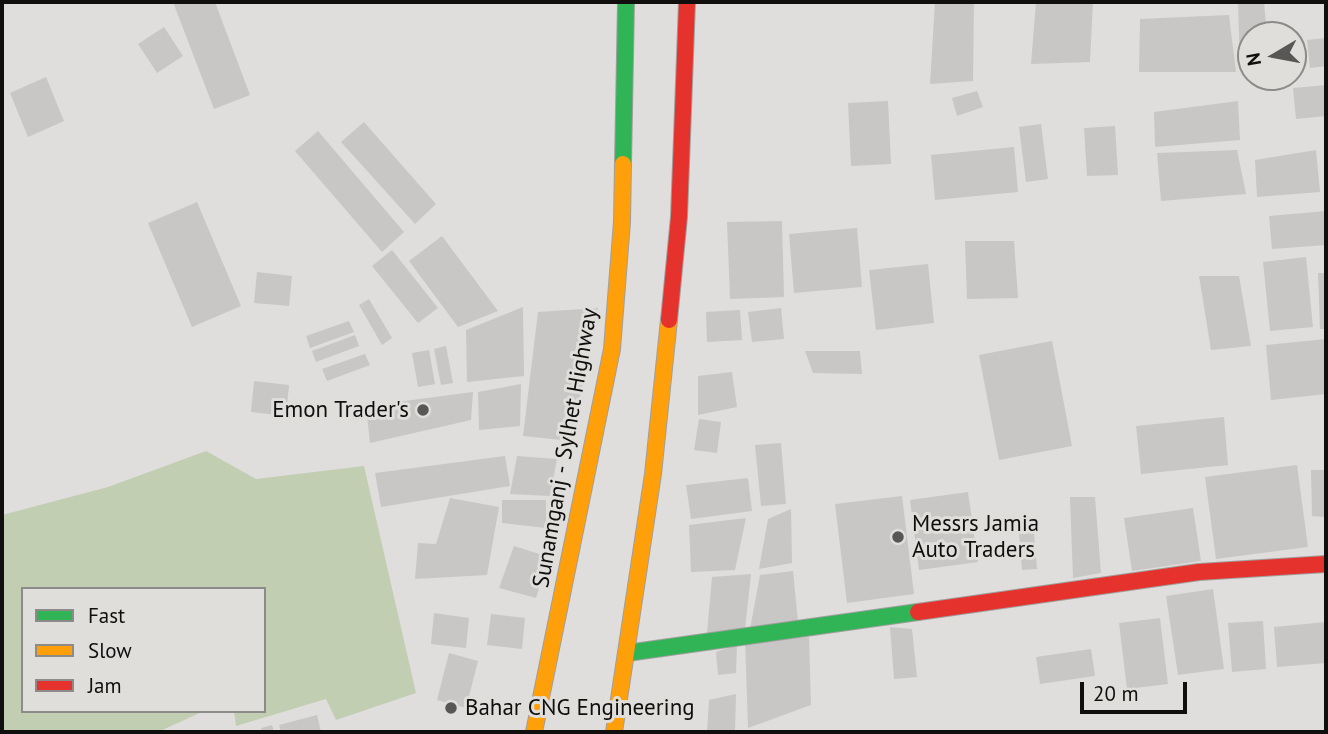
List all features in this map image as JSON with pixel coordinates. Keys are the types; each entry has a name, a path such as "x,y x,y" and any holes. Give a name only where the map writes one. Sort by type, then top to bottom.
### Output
{"main road":[{"name":"Sunamganj - Sylhet Highway","path":"534,732 612,349 622,222 626,2"},
{"path":"614,732 653,474 677,230 687,2"},
{"path":"627,653 1199,572 1326,565"}],"green space":[{"path":"206,451 256,479 364,466 416,693 336,720 326,699 236,726 234,713 266,713 266,587 21,587 21,713 200,713 158,732 2,732 2,515 108,487"}],"building":[{"path":"173,2 215,2 250,95 214,109"},
{"path":"935,2 974,2 973,81 930,84"},
{"path":"1036,2 1093,2 1090,62 1031,64"},
{"path":"1264,2 1266,21 1239,21 1238,4"},
{"path":"1229,15 1236,72 1139,72 1140,19"},
{"path":"164,27 183,56 157,73 138,44"},
{"path":"1326,38 1326,66 1310,68 1307,40"},
{"path":"46,77 64,121 28,137 10,93"},
{"path":"1326,85 1326,116 1296,119 1293,91 1307,91 1307,87"},
{"path":"977,91 983,107 957,116 952,98"},
{"path":"888,101 891,164 851,166 848,103"},
{"path":"1238,101 1240,140 1155,147 1154,112"},
{"path":"364,122 436,204 415,224 341,142"},
{"path":"1041,124 1048,179 1026,182 1019,127"},
{"path":"1115,126 1118,175 1087,176 1084,128"},
{"path":"318,131 404,232 382,252 295,151"},
{"path":"1014,147 1018,192 935,200 931,155"},
{"path":"1237,150 1246,194 1161,201 1157,153"},
{"path":"1316,150 1320,192 1257,197 1255,160"},
{"path":"197,202 241,306 192,327 148,223"},
{"path":"1326,211 1326,245 1272,249 1269,216"},
{"path":"782,221 784,297 730,299 727,222"},
{"path":"857,228 862,287 794,293 789,234"},
{"path":"442,236 498,311 458,327 409,261"},
{"path":"965,241 1014,241 1018,298 967,299"},
{"path":"392,250 438,308 418,323 372,266"},
{"path":"1306,257 1313,327 1270,331 1263,262"},
{"path":"928,264 934,323 876,330 869,270"},
{"path":"257,272 292,276 289,306 254,303"},
{"path":"1318,273 1326,273 1326,329 1320,329"},
{"path":"1199,276 1239,276 1251,346 1211,350"},
{"path":"369,299 392,338 382,345 359,305"},
{"path":"523,307 524,376 467,382 466,330"},
{"path":"598,308 571,441 523,436 538,312"},
{"path":"781,308 784,339 752,342 748,312"},
{"path":"740,310 742,340 707,342 706,312"},
{"path":"349,321 354,332 310,348 306,336"},
{"path":"355,335 359,346 316,362 312,351"},
{"path":"1326,339 1326,394 1271,400 1266,345"},
{"path":"1052,341 1072,446 999,460 979,355"},
{"path":"446,346 453,383 441,385 434,349"},
{"path":"429,350 435,384 418,387 412,353"},
{"path":"805,351 860,351 862,374 813,373"},
{"path":"365,354 370,365 327,381 322,369"},
{"path":"732,372 737,407 698,415 698,376"},
{"path":"254,381 289,385 286,416 251,412"},
{"path":"521,384 520,426 479,430 478,392"},
{"path":"473,392 471,420 370,443 366,406"},
{"path":"1224,417 1228,465 1141,474 1136,426"},
{"path":"699,419 721,422 717,453 694,450"},
{"path":"781,443 786,504 761,506 755,445"},
{"path":"505,456 510,486 381,507 375,473"},
{"path":"517,456 557,459 550,496 510,494"},
{"path":"1297,465 1308,547 1216,559 1205,477"},
{"path":"1311,470 1326,470 1326,517 1312,516"},
{"path":"748,478 752,511 691,519 686,485"},
{"path":"968,492 978,562 919,570 910,500"},
{"path":"902,496 914,594 847,603 835,504"},
{"path":"1070,497 1095,497 1101,573 1073,578"},
{"path":"450,498 499,507 487,575 415,579 418,543 436,544"},
{"path":"502,500 546,500 546,528 502,523"},
{"path":"1193,508 1201,561 1132,571 1124,518"},
{"path":"791,509 792,563 759,569 768,519"},
{"path":"746,518 735,570 691,572 689,525"},
{"path":"1033,519 1037,569 1022,570 1018,520"},
{"path":"514,546 549,557 536,598 499,588"},
{"path":"793,571 798,622 750,629 760,575"},
{"path":"751,574 745,629 707,633 712,577"},
{"path":"1213,589 1224,669 1178,675 1166,596"},
{"path":"434,613 469,618 466,648 431,644"},
{"path":"491,614 525,618 522,649 487,645"},
{"path":"1160,618 1168,684 1127,689 1119,623"},
{"path":"1263,621 1266,669 1232,672 1228,623"},
{"path":"1326,622 1326,663 1277,667 1274,627"},
{"path":"890,627 912,629 917,677 894,679"},
{"path":"809,637 811,705 748,728 745,640"},
{"path":"737,645 736,673 718,675 716,652"},
{"path":"1091,649 1095,676 1040,684 1036,657"},
{"path":"449,653 478,661 466,708 437,700"},
{"path":"736,694 735,732 707,732 709,700"},
{"path":"317,715 321,732 281,732 279,725"},
{"path":"272,725 274,732 262,732 261,728"}],"traffic: fast":[{"path":"623,164 626,2"},
{"path":"627,653 918,612"}],"traffic: slow":[{"path":"534,732 612,349 622,222 623,164"},
{"path":"614,732 653,474 669,320"}],"traffic: jam":[{"path":"669,320 679,217 687,2"},
{"path":"918,612 1199,572 1326,564"}],"place":[{"name":"Emon Trader's","path":"423,410"},
{"name":"Messrs Jamia Auto Traders","path":"898,537"},
{"name":"Bahar CNG Engineering","path":"451,708"}]}
